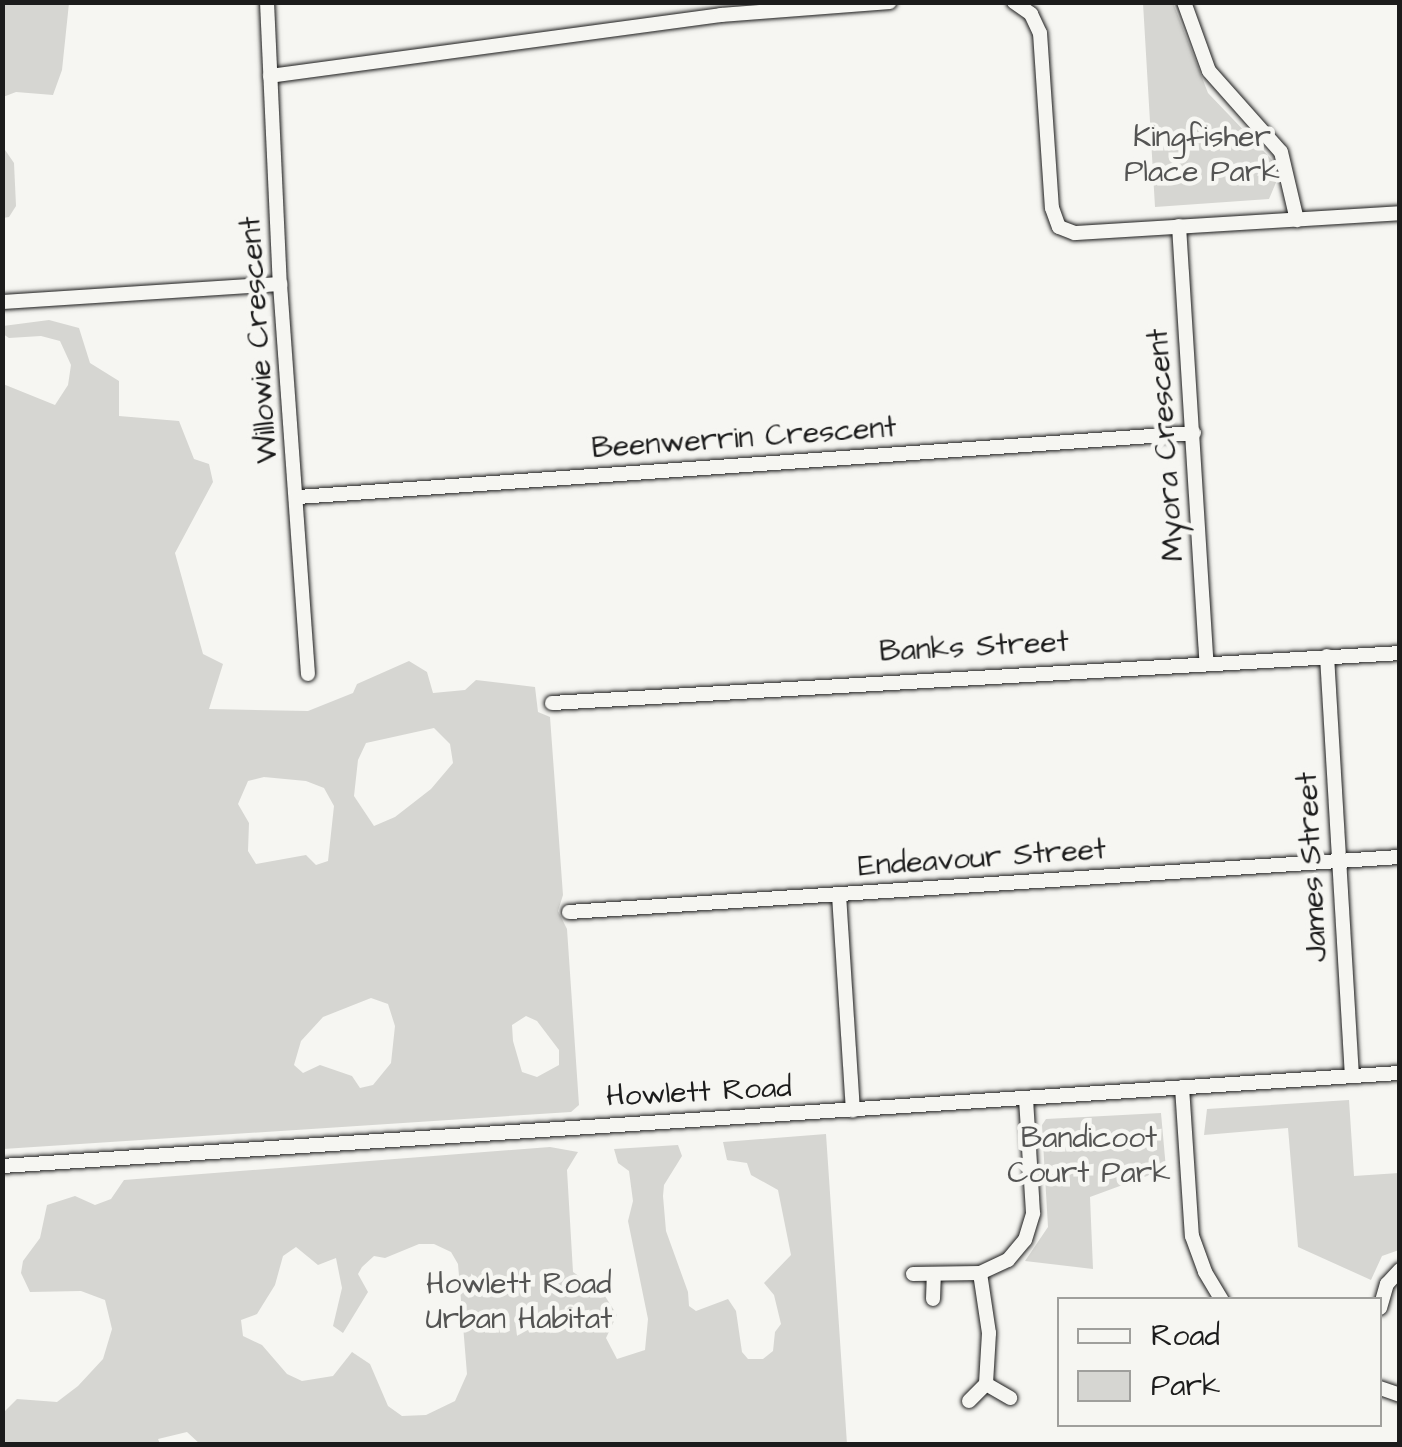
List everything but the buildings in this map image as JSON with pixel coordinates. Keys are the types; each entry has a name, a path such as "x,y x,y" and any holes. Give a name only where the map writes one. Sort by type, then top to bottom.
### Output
{"street":[{"name":"Willowie Crescent","path":"267,2 280,284 308,674"},
{"path":"270,76 721,15 889,2"},
{"path":"1014,2 1031,14 1040,33 1052,208 1058,227 1075,234 1400,213"},
{"path":"1184,2 1209,72 1281,152 1296,220"},
{"name":"Myora Crescent","path":"1179,226 1206,661"},
{"path":"2,302 280,284"},
{"name":"Beenwerrin Crescent","path":"298,496 1194,433"},
{"name":"Banks Street","path":"552,702 1206,661 1400,653"},
{"name":"James Street","path":"1327,656 1352,1075"},
{"name":"Endeavour Street","path":"568,912 1400,857"},
{"path":"839,895 853,1111"},
{"name":"Howlett Road","path":"2,1166 1400,1072"},
{"path":"1182,1087 1192,1236 1205,1272 1220,1297"},
{"path":"914,1274 980,1273 1008,1260 1025,1240 1033,1213 1026,1099"},
{"path":"1382,1302 1388,1284 1400,1270"},
{"path":"969,1401 986,1384 989,1333 980,1273"},
{"path":"933,1299 934,1276"},
{"path":"986,1384 1010,1398"}],"green space":[{"path":"3,2 69,3 62,70 53,95 16,92 3,97"},
{"name":"Kingfisher Place Park","path":"1143,3 1173,3 1208,93 1272,160 1277,180 1269,199 1155,207"},
{"path":"3,147 14,163 16,206 9,217 3,218"},
{"path":"49,320 79,328 90,363 119,381 119,416 179,421 194,459 209,464 213,482 175,553 203,654 223,664 209,709 308,711 353,693 357,684 409,661 427,672 433,693 465,690 476,680 535,687 538,712 550,717 563,895 558,911 567,929 579,1105 571,1112 3,1149 3,384 55,405 68,385 71,365 60,341 41,336 9,338 3,334 3,326","holes":["434,728 450,744 453,763 431,789 395,817 374,826 354,796 358,760 366,743","264,777 306,781 324,788 334,806 328,861 316,865 306,855 256,864 248,851 249,823 238,804 248,781","371,998 388,1004 395,1026 391,1063 373,1085 360,1088 352,1076 320,1065 303,1073 294,1065 301,1041 323,1017","526,1016 537,1021 559,1050 559,1065 537,1077 522,1072 512,1025"]},
{"path":"1349,1100 1354,1176 1399,1173 1399,1250 1382,1256 1371,1280 1298,1247 1288,1128 1204,1135 1207,1109"},
{"name":"Bandicoot Court Park","path":"1161,1113 1166,1169 1090,1197 1093,1269 1025,1261 1048,1227 1042,1125 1046,1119"},
{"name":"Howlett Road Urban Habitat","path":"826,1134 847,1444 200,1444 187,1432 158,1439 160,1444 3,1444 3,1413 17,1399 57,1402 78,1386 103,1359 112,1329 105,1300 81,1291 30,1292 21,1273 23,1261 40,1238 47,1205 75,1196 95,1205 111,1199 124,1180 550,1147 578,1152 567,1170 573,1272 603,1293 617,1315 606,1338 617,1359 645,1350 648,1319 628,1221 633,1201 629,1171 618,1163 614,1149 678,1145 682,1156 664,1185 663,1196 666,1231 688,1292 689,1306 696,1311 728,1299 736,1311 742,1352 748,1359 763,1359 773,1351 775,1332 781,1324 774,1295 764,1283 791,1255 778,1190 751,1175 747,1163 727,1160 723,1142","holes":["419,1244 434,1244 451,1252 458,1264 467,1374 455,1401 426,1415 402,1416 388,1406 370,1364 352,1352 333,1376 302,1381 287,1374 262,1345 243,1336 241,1320 257,1314 275,1285 283,1256 296,1247 318,1265 336,1258 342,1288 333,1326 343,1333 368,1292 358,1274 362,1267 374,1256 385,1258"]}]}
